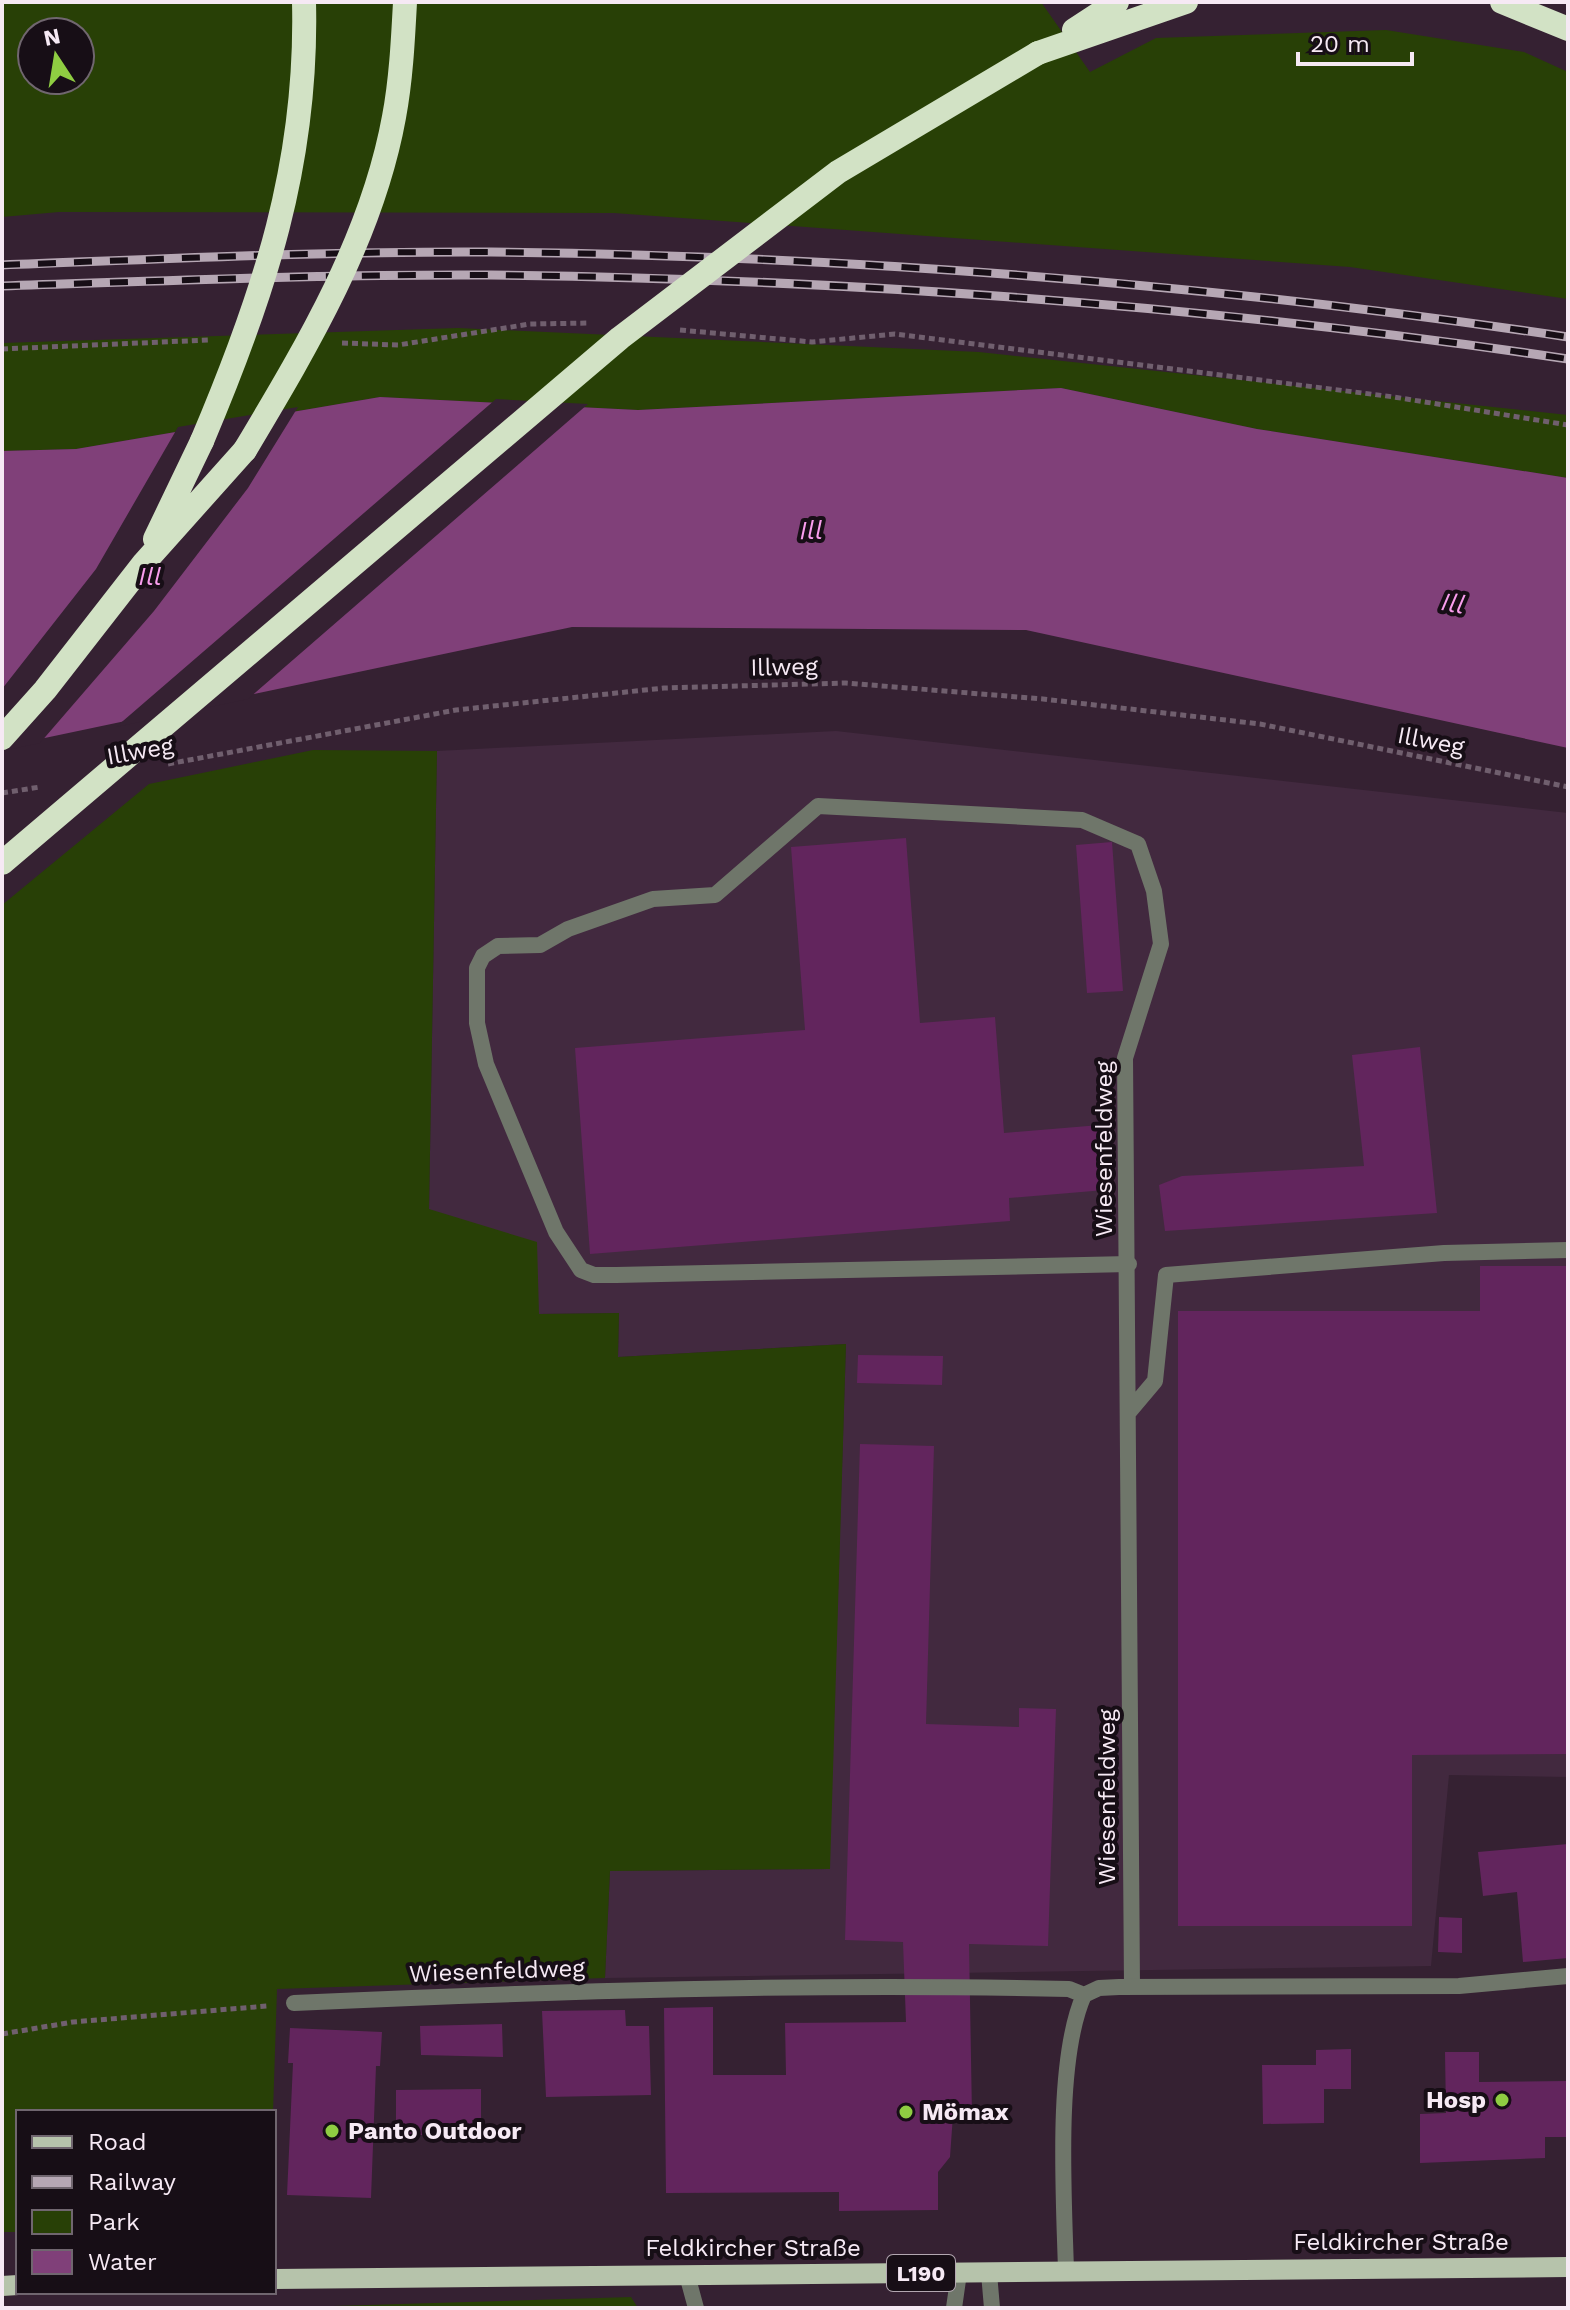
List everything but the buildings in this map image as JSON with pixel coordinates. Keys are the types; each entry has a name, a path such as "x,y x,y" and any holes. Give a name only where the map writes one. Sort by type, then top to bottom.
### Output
{"highway":[{"path":"144,563 247,335 279,229 295,150 305,48 304,2"},
{"path":"2,738 45,690 144,563 245,450 303,353 354,250 394,118 405,2"},
{"path":"2,863 620,338 838,172 1038,53 1117,2"},
{"path":"1038,53 1186,2"},
{"path":"1502,2 1568,29"}],"main road":[{"name":"Feldkircher Straße","path":"276,2279 1568,2267"}],"street":[{"name":"Wiesenfeldweg","path":"1129,1264 616,1275 594,1275 581,1270 556,1232 486,1064 477,1023 477,968 483,956 498,946 540,945 568,929 653,899 715,895 818,806 1082,820 1138,844 1154,891 1161,944 1125,1058 1129,1264 1132,1986"},
{"path":"1128,1413 1155,1381 1166,1275 1444,1253 1568,1250"},
{"name":"Wiesenfeldweg","path":"294,2003 493,1993 857,1986 1069,1989 1084,1995 1099,1988 1132,1986 1459,1986 1568,1976"},
{"path":"1066,2271 1067,2072 1076,2012 1084,1995"},
{"path":"954,2308 959,2273"},
{"path":"989,2273 992,2308"},
{"path":"687,2275 696,2308"}],"path":[{"path":"338,343 398,345 530,324 603,323"},
{"path":"678,330 812,342 895,334 1394,397 1568,425"},
{"path":"2,349 216,339"},
{"name":"Illweg","path":"154,767 456,710 664,688 846,683 1043,699 1260,724 1568,787"},
{"path":"2,793 48,785"},
{"path":"2,2034 73,2022 294,2003"}],"shaded area":[{"path":"836,731 1568,813 1568,1777 1449,1775 1431,1966 605,1978 610,1871 829,1869 846,1344 618,1357 619,1313 539,1314 429,1209 437,751"}],"green space":[{"path":"2,2 1041,2 1090,72 1156,38 1386,30 1524,52 1568,72 1568,299 1350,267 614,213 59,212 2,217"},
{"path":"458,328 979,352 1568,415 1568,478 1257,429 1061,388 638,410 380,397 76,449 2,451 2,343"},
{"path":"313,750 437,751 429,1209 537,1242 539,1314 619,1313 618,1357 846,1344 830,1869 610,1871 605,1978 277,1989 273,2110 16,2110 16,2232 2,2232 2,905 149,784"},
{"path":"631,2297 638,2308 266,2308"}],"water":[{"name":"Ill","path":"1061,388 1257,429 1568,478 1568,748 1026,630 572,627 2,747 2,451 76,449 380,397 638,410"}],"pier":[{"path":"496,399 588,404 248,699 116,727"},
{"path":"298,407 248,488 154,611 40,743 2,751 2,689 96,569 178,427"}],"railway":[{"path":"2,265 430,252 761,260 1031,276 1166,288 1434,318 1568,337"},
{"path":"2,286 430,275 761,282 1166,310 1434,340 1568,359"}],"place":[{"name":"Hosp","path":"1502,2100"},
{"name":"Mömax","path":"906,2112"},
{"name":"Panto Outdoor","path":"332,2131"}]}
